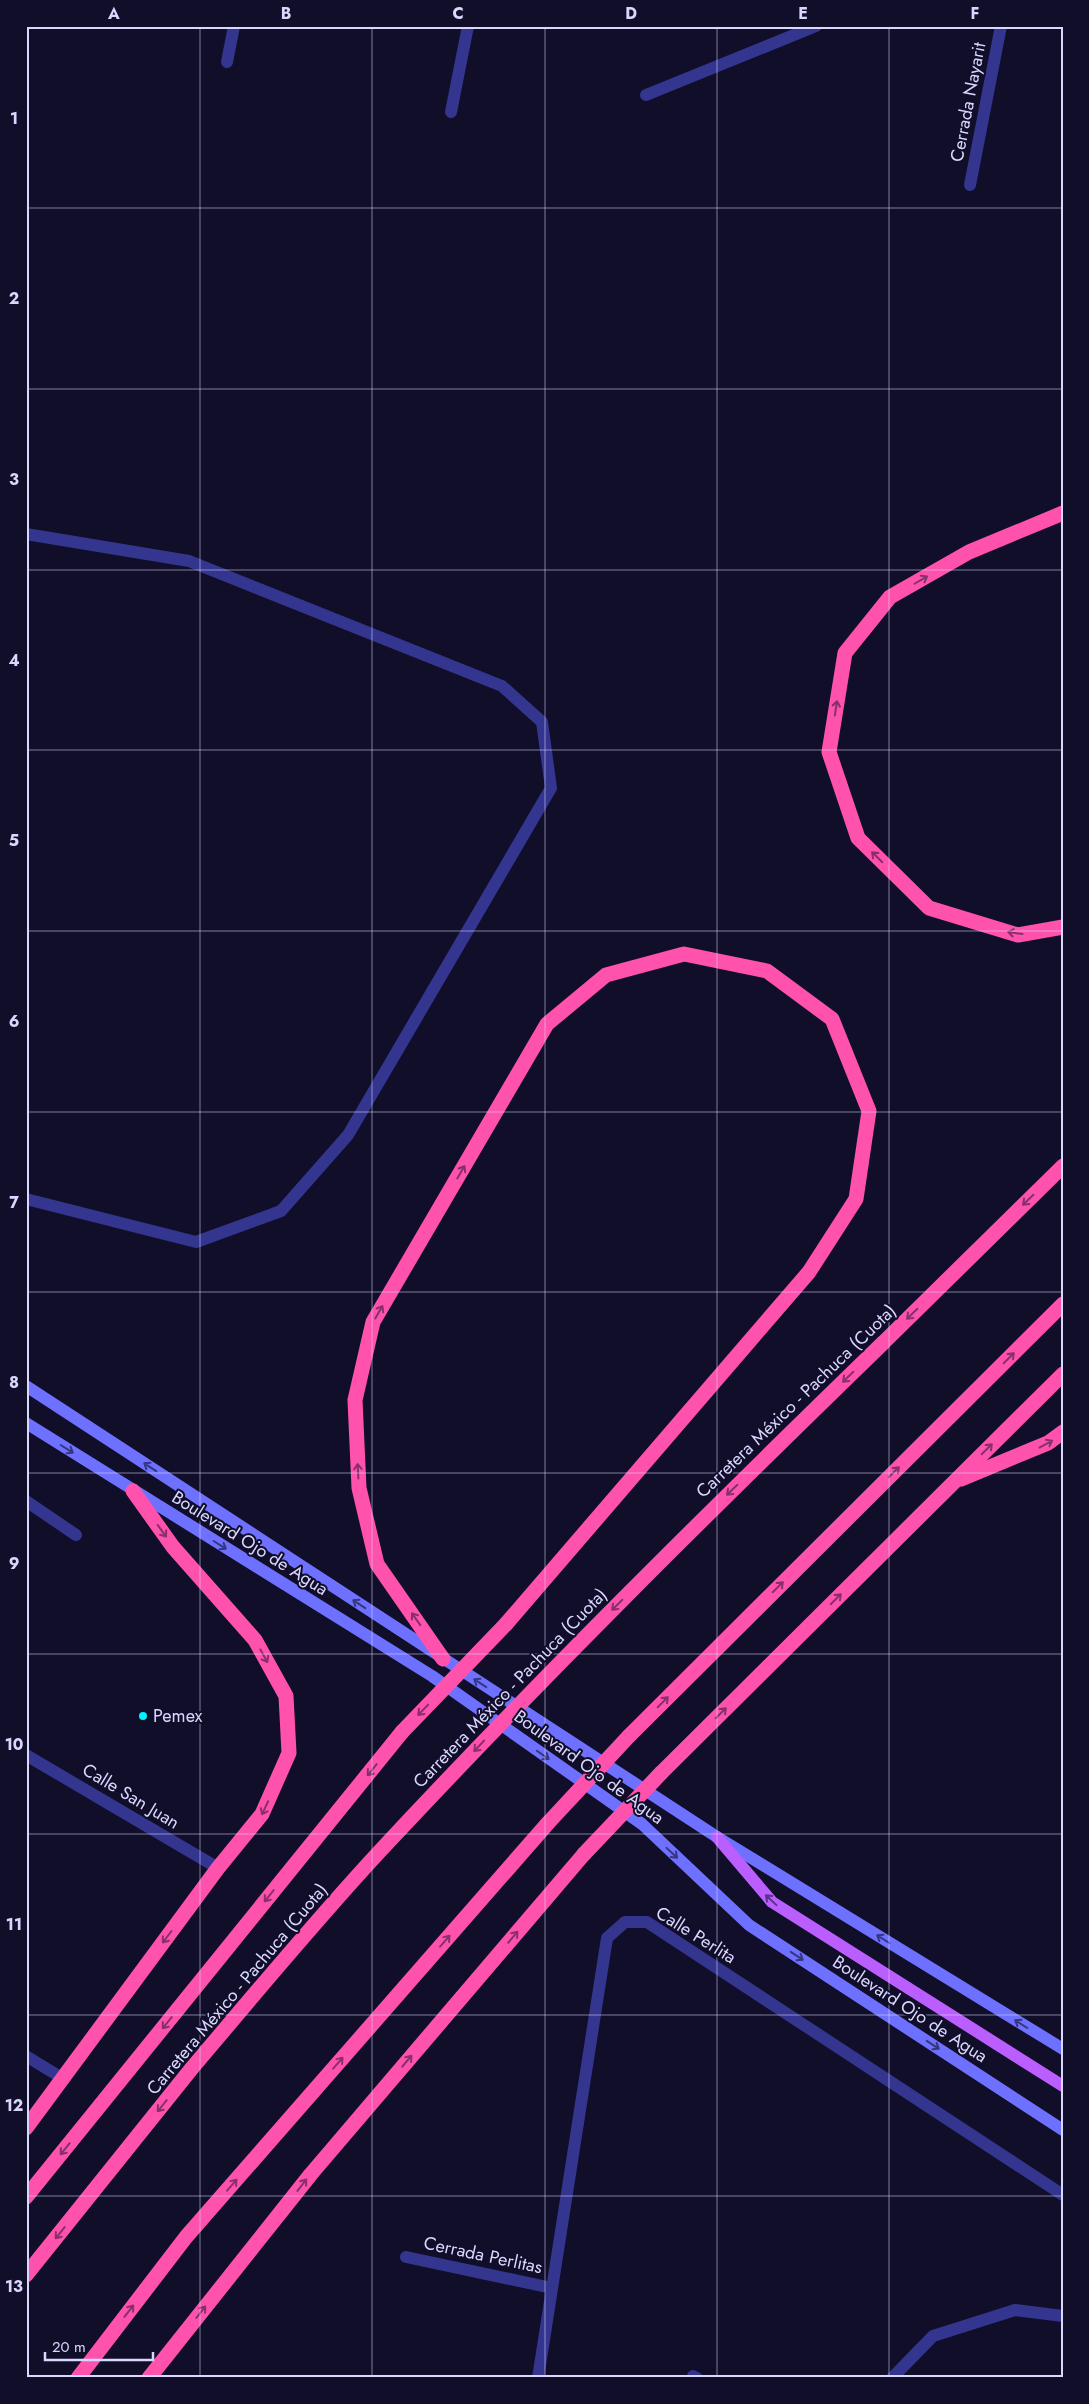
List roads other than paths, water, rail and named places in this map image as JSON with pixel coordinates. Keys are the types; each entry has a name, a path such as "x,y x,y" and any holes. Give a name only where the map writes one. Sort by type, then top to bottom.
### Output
{"highway":[{"path":"1063,513 969,552 890,597 845,653 829,752 858,838 929,908 1018,935 1063,927"},
{"path":"26,2197 402,1732 506,1624 810,1272 856,1199 869,1111 832,1020 767,971 684,954 606,975 547,1024 373,1322 355,1400 359,1488 377,1564 444,1659"},
{"name":"Carretera México - Pachuca (Cuota)","path":"26,2275 192,2068 378,1853 530,1691 696,1524 1063,1166"},
{"path":"78,2378 186,2237 548,1823 629,1736 1063,1304"},
{"path":"149,2378 311,2174 584,1854 662,1772 1063,1374"},
{"path":"952,1483 1048,1443 1063,1432"},
{"path":"26,2128 218,1868 262,1814 289,1753 286,1696 255,1640 174,1547 133,1491"}],"main road":[{"name":"Boulevard Ojo de Agua","path":"26,1386 717,1837 1063,2049"},
{"name":"Boulevard Ojo de Agua","path":"26,1423 432,1676 642,1824 749,1925 1063,2130"},
{"path":"717,1837 772,1902 1063,2086"}],"street":[{"path":"227,62 234,26"},
{"path":"451,112 468,26"},
{"path":"646,95 816,26"},
{"name":"Cerrada Nayarit","path":"970,185 1001,26"},
{"path":"26,534 189,561 502,686 542,722 551,788 348,1134 281,1212 196,1242 26,1199"},
{"path":"26,1501 76,1535"},
{"name":"Calle San Juan","path":"26,1754 218,1868"},
{"name":"Calle Perlita","path":"538,2378 607,1938 625,1922 647,1922 1063,2195"},
{"path":"26,2056 62,2078"},
{"name":"Cerrada Perlitas","path":"406,2257 552,2288"},
{"path":"892,2378 933,2336 1015,2310 1063,2316"}],"place":[{"name":"Pemex","path":"143,1716"}]}
